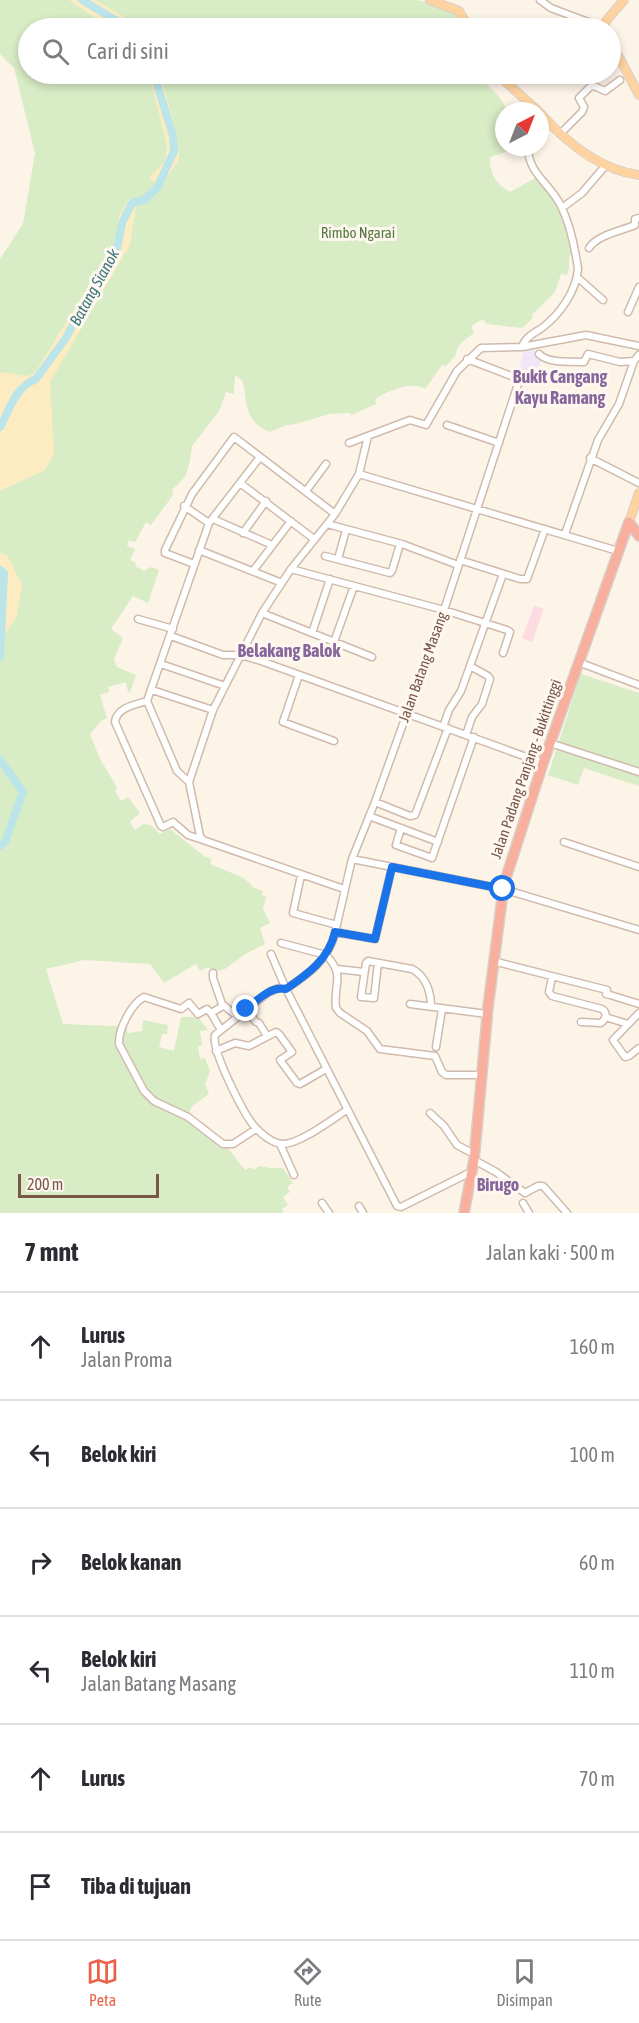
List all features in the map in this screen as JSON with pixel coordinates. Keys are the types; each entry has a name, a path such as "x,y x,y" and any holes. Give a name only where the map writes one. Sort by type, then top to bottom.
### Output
{"highway":[{"path":"628,522 639,536"},
{"name":"Jalan Padang Panjang - Bukittinggi","path":"464,1213 474,1157 487,1014 503,889 543,762 628,522"}],"main road":[{"path":"430,0 459,11 463,18"},
{"path":"608,18 622,1"},
{"path":"621,61 639,95"},
{"path":"508,84 527,102"},
{"path":"549,123 560,134 606,165 617,171 639,175"},
{"path":"628,522 639,493"}],"street":[{"path":"540,0 551,8 575,18"},
{"path":"560,134 582,112 584,107 579,98 590,87 594,86 605,91 615,84"},
{"path":"522,347 527,338 549,322 560,310 577,277 575,253 566,216 555,194 531,166 528,156"},
{"path":"566,205 576,198 606,165"},
{"path":"589,248 592,243 600,239 635,225 635,219 639,218"},
{"path":"577,277 603,300"},
{"path":"628,312 639,287"},
{"path":"349,443 410,420 426,425 450,380 467,359 484,347 522,347 586,335 639,346"},
{"path":"539,354 543,358 552,360 584,362 588,354 620,362 637,358"},
{"path":"565,534 599,436 620,404 637,358"},
{"name":"Jalan Batang Masang","path":"220,1030 269,992 279,988 286,989 308,974 326,955 336,928 352,859 375,802 444,610 518,380 467,359"},
{"path":"447,425 499,443"},
{"path":"202,840 189,782 213,710 262,613 291,569 335,514 359,474 368,436"},
{"path":"194,564 164,552 184,506 234,437 335,514"},
{"path":"260,457 211,521 147,701 126,708 117,715 115,722 161,826 173,822 188,835 344,889"},
{"path":"590,458 639,483"},
{"path":"306,491 326,464"},
{"path":"359,474 618,551"},
{"path":"240,483 314,539"},
{"path":"243,533 266,501"},
{"path":"184,506 211,521 272,545"},
{"path":"253,571 291,521"},
{"path":"327,524 527,579 545,529"},
{"path":"338,559 346,530"},
{"path":"325,556 390,573 400,544"},
{"path":"199,550 282,583"},
{"path":"291,569 444,610 510,632 504,653"},
{"path":"375,802 410,816 415,814 449,710 461,692 503,573"},
{"path":"312,633 330,579"},
{"path":"334,642 354,586"},
{"path":"262,613 372,657"},
{"path":"138,619 223,655 241,655 543,762"},
{"path":"578,662 639,685"},
{"path":"161,664 225,686"},
{"path":"466,735 473,714 482,704 490,679 470,666"},
{"path":"299,675 283,722 334,741"},
{"path":"152,690 213,710"},
{"path":"147,701 177,771 189,782"},
{"path":"428,873 474,737"},
{"path":"550,743 639,772"},
{"path":"369,816 438,842"},
{"path":"401,828 396,845 432,858"},
{"path":"564,842 639,867"},
{"path":"352,859 503,889 638,927"},
{"path":"302,875 293,913 375,939 392,867"},
{"path":"281,943 326,955 337,969 336,1008 368,1031 380,1049 435,1056 442,1072 446,1075 481,1075"},
{"path":"271,954 286,989 398,1211"},
{"path":"493,961 607,990 606,994 639,1004"},
{"path":"378,963 373,998 362,997 360,995 367,962 378,963 417,971 430,991 431,1006"},
{"path":"337,969 364,972"},
{"path":"213,973 223,1005 237,1016"},
{"path":"552,977 549,992 552,996 602,1009 606,1013 603,1021 598,1024 581,1022"},
{"path":"256,1129 233,1144 223,1144 188,1117 154,1101 144,1091 119,1044 118,1036 137,1001 144,997 181,1009 189,1003 198,1014 207,1009 211,1013 220,1030 214,1039 216,1051 226,1074 256,1129 280,1144 294,1175"},
{"path":"411,1004 487,1014"},
{"path":"211,1013 223,1005"},
{"path":"246,1009 267,1036"},
{"path":"436,1047 442,1009"},
{"path":"639,1013 614,1038 614,1043 625,1057 639,1048"},
{"path":"605,1017 628,1024"},
{"path":"216,1051 235,1043 249,1046 277,1033 291,1053 281,1061 298,1084 326,1069"},
{"path":"280,1144 298,1140 347,1110"},
{"path":"430,1113 444,1126 457,1145 525,1193 538,1186 543,1186 567,1213"},
{"path":"398,1211 401,1206 456,1177 471,1172"},
{"path":"322,1203 329,1213"},
{"path":"523,1203 529,1213"},
{"path":"359,1206 363,1213"}],"shaded area":[{"path":"525,348 542,353 542,359 533,381 517,374"},
{"path":"534,606 544,609 532,642 522,638"}],"green space":[{"name":"Rimbo Ngarai","path":"0,0 414,0 441,3 453,7 462,18 18,18 18,84 486,84 502,102 495,102 495,155 490,157 494,178 510,192 541,175 549,183 560,202 573,242 575,253 569,256 567,275 561,274 555,292 532,315 533,318 522,328 487,324 483,319 471,326 474,333 460,345 456,355 446,366 442,365 425,389 406,386 375,399 376,404 351,415 350,413 329,414 270,432 252,418 243,381 235,375 234,394 226,392 219,411 192,446 185,477 172,490 173,495 151,525 146,522 135,542 129,540 127,546 135,549 130,560 136,563 135,566 144,571 151,567 159,570 148,603 133,596 111,629 123,638 114,659 117,667 136,675 130,692 128,692 126,682 108,687 109,692 100,695 107,718 101,721 90,734 100,759 117,787 115,791 121,801 128,797 140,813 130,822 135,830 143,824 151,825 160,834 170,829 204,856 212,859 210,864 244,878 254,888 263,891 262,895 266,897 263,909 270,923 260,928 265,944 247,953 225,969 213,972 208,967 200,971 196,964 164,983 150,964 84,960 46,969 63,1024 125,1025 128,1033 142,1031 143,1020 168,1025 167,1034 162,1034 159,1047 174,1051 181,1017 198,1017 208,1030 200,1031 202,1045 198,1046 200,1059 205,1058 210,1071 205,1085 209,1094 192,1106 188,1116 218,1144 227,1147 245,1170 250,1167 254,1170 259,1166 283,1168 293,1183 287,1187 290,1192 283,1197 288,1205 282,1209 284,1213 0,1213 0,259 23,224 35,153 14,68 0,54"},
{"path":"581,674 639,693 639,786 584,768 578,785 548,775"}],"sand":[{"path":"69,0 96,0 125,18 96,18"},
{"path":"152,84 163,84 179,154 178,161 160,183 152,182 150,176 165,161 167,145"},
{"path":"129,199 137,200 130,245 50,382 54,454 45,470 0,491 0,372 26,376 34,374 114,245 119,216"},
{"path":"0,553 7,555 22,585 17,617 0,640"}],"waterway":[{"name":"Batang Sianok","path":"82,0 112,18"},
{"name":"Batang Sianok","path":"0,427 18,393 36,379 66,338 86,299 117,249 122,223 132,203 144,200 157,188 174,151 173,136 157,84"},
{"path":"0,570 4,573 0,656"},
{"path":"0,760 23,792 5,842 0,846"}],"district":[{"name":"Bukit Cangang Kayu Ramang","path":"560,388"},
{"name":"Belakang Balok","path":"289,651"},
{"name":"Birugo","path":"498,1185"}],"route":[{"path":"246,1009 269,992 279,988 286,989 308,974 326,955 335,932 375,939 392,867 503,889"}]}
